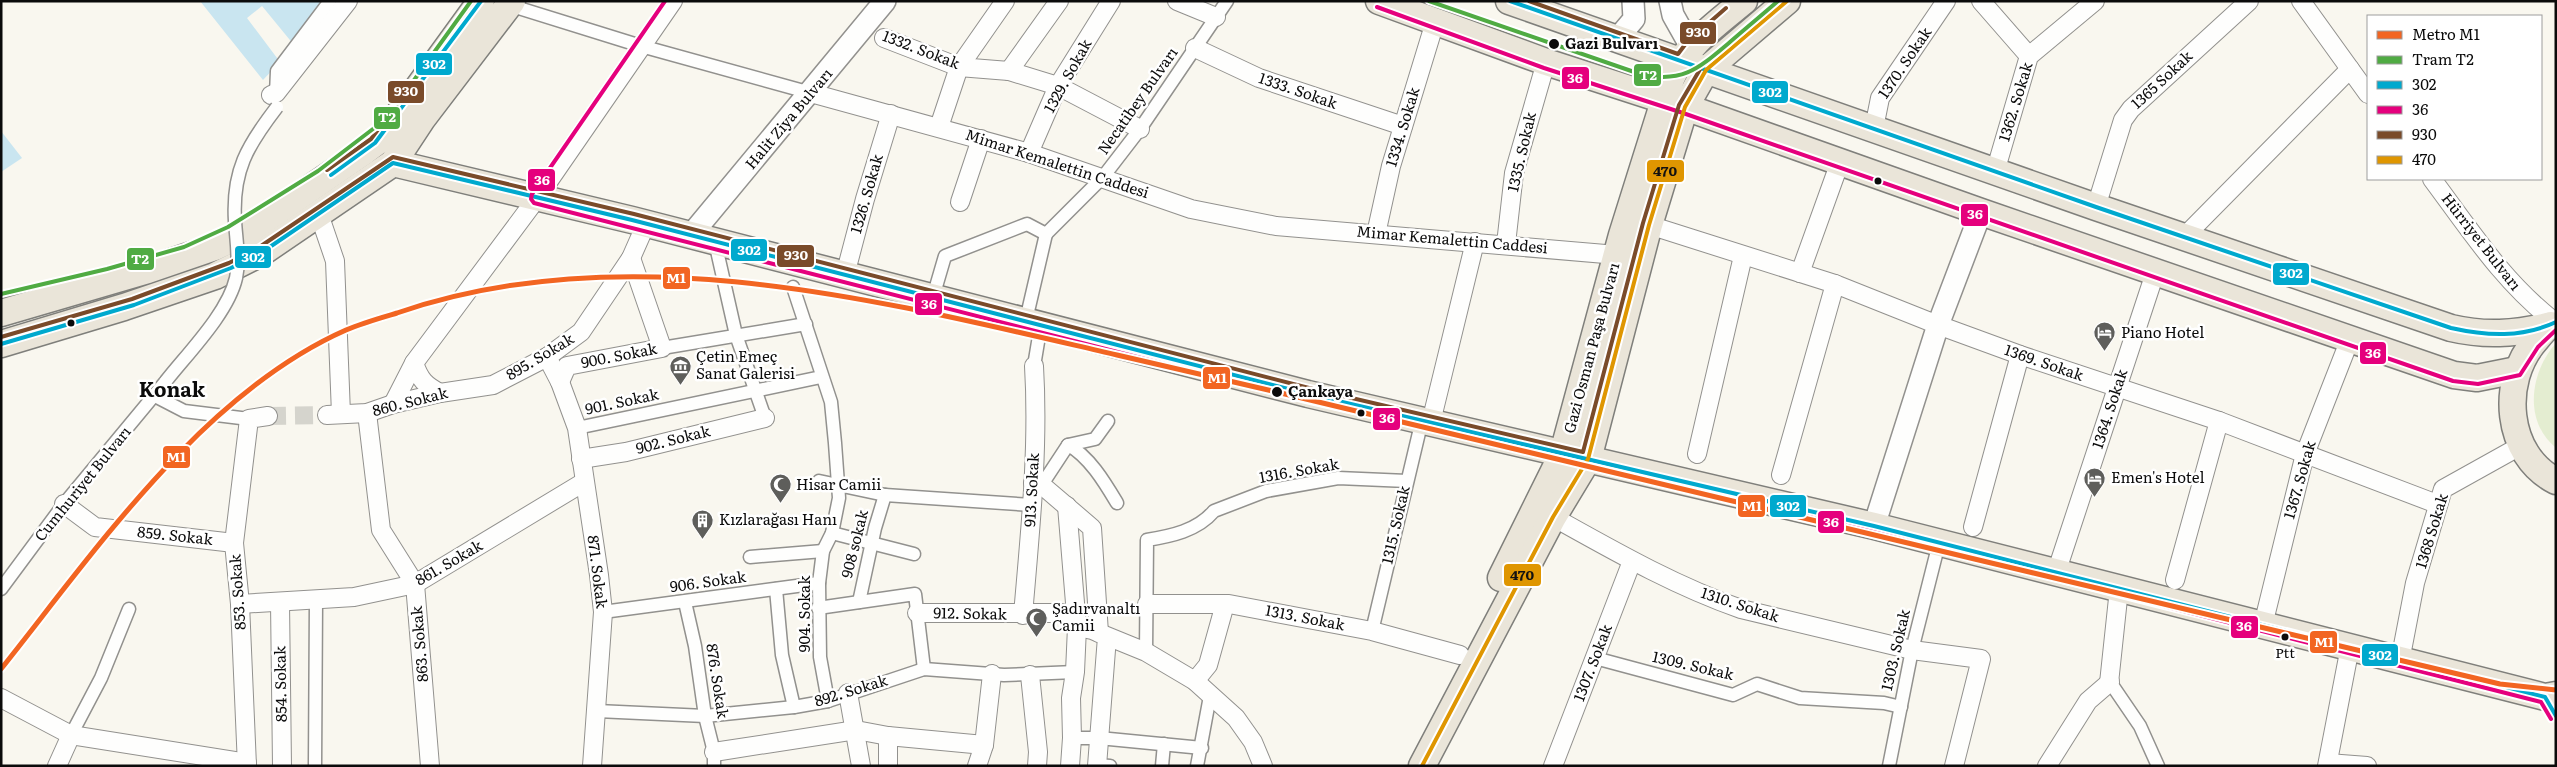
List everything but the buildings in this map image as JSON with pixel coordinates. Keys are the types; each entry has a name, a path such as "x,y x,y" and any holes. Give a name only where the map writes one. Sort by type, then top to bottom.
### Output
{"main road":[{"path":"375,143 480,1"},
{"path":"1379,1 1546,62 1674,103 2155,273 2454,375 2477,378 2517,370"},
{"path":"1508,1 1617,39 1685,54 1706,70 2096,207 2451,328 2495,334 2517,334 2553,324"},
{"path":"1685,54 1744,1"},
{"name":"Gazi Osman Paşa Bulvarı","path":"1405,766 1563,453 1617,255 1674,103 1706,70 1787,1"},
{"path":"1,313 101,284 215,247 274,215 402,123 506,2"},
{"path":"1,344 124,307 215,276 261,253 319,214 393,163 422,119 506,2"},
{"name":"Gazi Osman Paşa Bulvarı","path":"1422,766 1553,517 1588,459 1650,225 1685,54"},
{"path":"1,327 189,270 259,240 383,153 422,119"},
{"path":"393,163 703,238 1124,347 1427,421 1874,526 2350,647 2552,703"},
{"path":"2553,324 2526,351 2517,370 2512,395 2514,421 2522,445 2534,463 2554,482"}],"street":[{"path":"275,98 278,71 330,1"},
{"path":"275,98 348,1"},
{"path":"393,404 414,363 537,198 673,1"},
{"name":"Halit Ziya Bulvarı","path":"703,238 811,93 885,1"},
{"path":"939,127 959,67 1006,1"},
{"path":"1009,71 1059,1"},
{"name":"1329. Sokak","path":"1029,153 1058,86 1111,1"},
{"path":"1177,1 1216,17"},
{"name":"Necatibey Bulvarı","path":"1046,234 1103,177 1140,128 1227,1"},
{"path":"1617,39 1634,19 1633,1"},
{"path":"1670,1 1685,54"},
{"name":"1370. Sokak","path":"1874,128 1880,98 1946,1"},
{"path":"1981,1 2029,56"},
{"name":"1362. Sokak","path":"1995,172 2029,56 2095,1"},
{"name":"1365 Sokak","path":"2096,207 2122,120 2130,109 2250,1"},
{"path":"2301,1 2367,93"},
{"name":"Mimar Kemalettin Caddesi","path":"506,2 642,46 1029,153 1201,211 1276,226 1506,244 1617,255"},
{"name":"1334. Sokak","path":"1376,234 1391,166 1435,22"},
{"name":"1332. Sokak","path":"866,25 884,38 959,67 1009,71 1058,86 1140,128"},
{"name":"1333. Sokak","path":"1196,48 1259,78 1403,126"},
{"name":"1335. Sokak","path":"1506,244 1514,173 1546,62"},
{"path":"2184,237 2350,69"},
{"name":"Cumhuriyet Bulvarı","path":"1,589 64,504 166,382 213,321 230,294 237,268 234,204 236,178 250,145 275,98"},
{"name":"1326. Sokak","path":"845,275 864,198 891,114"},
{"path":"960,202 981,139"},
{"path":"1800,273 1836,173"},
{"name":"Hürriyet Bulvarı","path":"2433,180 2504,277 2553,324"},
{"path":"1874,526 1938,325 1981,212"},
{"name":"860. Sokak","path":"319,214 335,261 334,414 367,413 393,404 440,393 493,385"},
{"name":"895. Sokak","path":"493,385 547,357 581,332 631,258 646,224"},
{"path":"933,297 945,256 1027,224 1046,234 1033,322 1034,366"},
{"name":"1369. Sokak","path":"1650,225 1835,284 2020,355 2219,421 2437,504"},
{"path":"703,238 765,418"},
{"name":"1315. Sokak","path":"1372,631 1407,481 1427,421 1475,242"},
{"path":"1697,454 1743,256"},
{"path":"631,258 662,348"},
{"name":"1364. Sokak","path":"2056,573 2155,273"},
{"path":"1781,475 1835,284"},
{"name":"904. Sokak","path":"794,287 821,377 831,402 838,484 839,498 832,532 824,551 818,583 820,656 828,701"},
{"name":"900. Sokak","path":"560,382 567,366 806,324"},
{"name":"1367. Sokak","path":"2263,625 2306,454 2350,339"},
{"path":"1973,527 2020,355"},
{"name":"871. Sokak","path":"547,357 560,382 577,428 603,612 592,766"},
{"path":"414,363 419,378 426,386 440,393"},
{"name":"913. Sokak","path":"1023,615 1032,505 1037,485 1034,366"},
{"name":"901. Sokak","path":"577,428 821,377"},
{"path":"155,396 184,411 249,419 268,416"},
{"name":"863. Sokak","path":"367,413 380,530 415,584 430,766"},
{"name":"902. Sokak","path":"581,460 626,452 765,418"},
{"name":"853. Sokak","path":"247,764 240,604 234,543 249,419"},
{"path":"1108,421 1095,439 1068,445 1037,485 1092,528 1103,635 1097,766 1110,766"},
{"path":"2175,580 2219,421"},
{"path":"1068,445 1077,450 1106,484 1117,503"},
{"name":"1368 Sokak","path":"2400,661 2415,583 2443,489 2522,445"},
{"name":"1316. Sokak","path":"1147,604 1147,540 1179,535 1209,517 1214,511 1266,491 1338,478 1407,481"},
{"path":"819,480 885,495 1032,505"},
{"name":"861. Sokak","path":"240,604 354,597 415,584 584,482"},
{"name":"908 sokak","path":"858,602 885,495"},
{"name":"859. Sokak","path":"64,504 95,527 234,543"},
{"path":"1066,506 1077,627 1075,672 1071,698 1072,738 1070,766"},
{"name":"1310. Sokak","path":"1553,517 1632,561 1714,600 1741,609 1912,650 1981,659 1954,766"},
{"path":"832,532 914,554"},
{"name":"1303. Sokak","path":"1889,766 1912,650 1940,543"},
{"path":"750,557 824,551"},
{"name":"1307. Sokak","path":"1553,766 1632,561"},
{"name":"906. Sokak","path":"603,612 818,583"},
{"path":"776,589 782,655 794,707"},
{"path":"2119,589 2110,682 2140,726 2158,766"},
{"path":"818,608 915,594 924,669"},
{"path":"315,766 316,600"},
{"name":"854. Sokak","path":"280,602 282,766"},
{"name":"876. Sokak","path":"685,602 695,646 705,716 714,759"},
{"path":"1146,652 1147,604"},
{"name":"1313. Sokak","path":"1147,604 1225,604 1372,631 1460,655"},
{"path":"1195,681 1208,664 1225,604"},
{"path":"57,766 101,678 130,609"},
{"name":"912. Sokak","path":"917,613 1064,614 1077,627 1146,652 1195,681 1236,718 1253,742 1263,766"},
{"path":"2350,647 2328,764 2368,766"},
{"name":"1309. Sokak","path":"1595,658 1733,695 1757,684 1800,698 1884,703 1901,707"},
{"name":"892. Sokak","path":"597,712 705,716 794,707 828,701 924,669 1030,675 1075,672"},
{"path":"977,766 984,745 992,674"},
{"path":"1030,675 1038,752 1037,766"},
{"path":"2047,766 2088,701 2110,682"},
{"path":"848,693 861,766"},
{"path":"1197,766 1202,748 1210,696"},
{"path":"1,698 71,735 247,764"},
{"path":"714,759 856,730 888,736 984,745"},
{"path":"888,736 888,766"},
{"path":"1072,738 1098,738 1202,748"},
{"path":"1162,766 1164,744"}],"green space":[{"path":"2556,343 2556,448 2545,437 2538,424 2534,396 2540,368"}],"water":[{"path":"200,1 325,1 294,45 262,6 247,18 280,62 263,80"},
{"path":"1,131 22,158 1,172"}],"tunnel":[{"path":"268,416 327,415"}],"metro line":[{"name":"M1","path":"1,669 114,526 156,478 199,434 245,393 294,358 358,325 485,290 575,278 666,277 757,284 849,297 940,315 1290,395 2500,684 2556,690"}],"tram line":[{"name":"T2","path":"1,294 107,269 184,247 228,227 318,171 386,119 471,1"},
{"name":"T2","path":"1429,1 1640,74 1655,77 1668,77 1690,72 1719,51 1778,1"}],"transit line":[{"name":"930","path":"327,170 371,139 473,1"},
{"name":"302","path":"331,175 375,143 481,1"},
{"name":"36","path":"665,1 532,194 531,199 534,203 1306,400 1562,459"},
{"name":"302","path":"1510,1 2096,207 2451,328 2478,333 2504,334 2530,331 2556,322"},
{"name":"930","path":"1529,1 1678,54 1687,42 1726,8"},
{"name":"930","path":"1,337 132,299 229,263 258,248 393,157 634,214 1309,388 1583,452 1643,223 1679,105 1702,66 1777,1"},
{"name":"470","path":"1422,766 1553,517 1588,459 1649,225 1685,107 1706,70 1787,1"},
{"name":"36","path":"1377,7 1544,68 1683,113 2453,381 2478,384 2520,375 2538,347 2556,330"},
{"name":"302","path":"1,344 134,305 231,268 261,253 393,163 632,220 1308,394 1874,526 2545,697 2556,716"},
{"name":"36","path":"1587,465 1873,532 2541,702 2551,719"}],"place":[{"name":"Gazi Bulvarı","path":"1554,44"},
{"name":"Piano Hotel","path":"2105,352"},
{"name":"Çetin Emeç Sanat Galerisi","path":"680,385"},
{"name":"Çankaya","path":"1277,392"},
{"name":"Emen's Hotel","path":"2095,497"},
{"name":"Hisar Camii","path":"780,504"},
{"name":"Kızlarağası Hanı","path":"703,539"},
{"name":"Şadırvanaltı Camii","path":"1036,637"},
{"name":"Ptt","path":"2285,637"}],"district":[{"name":"Konak","path":"172,390"}]}
